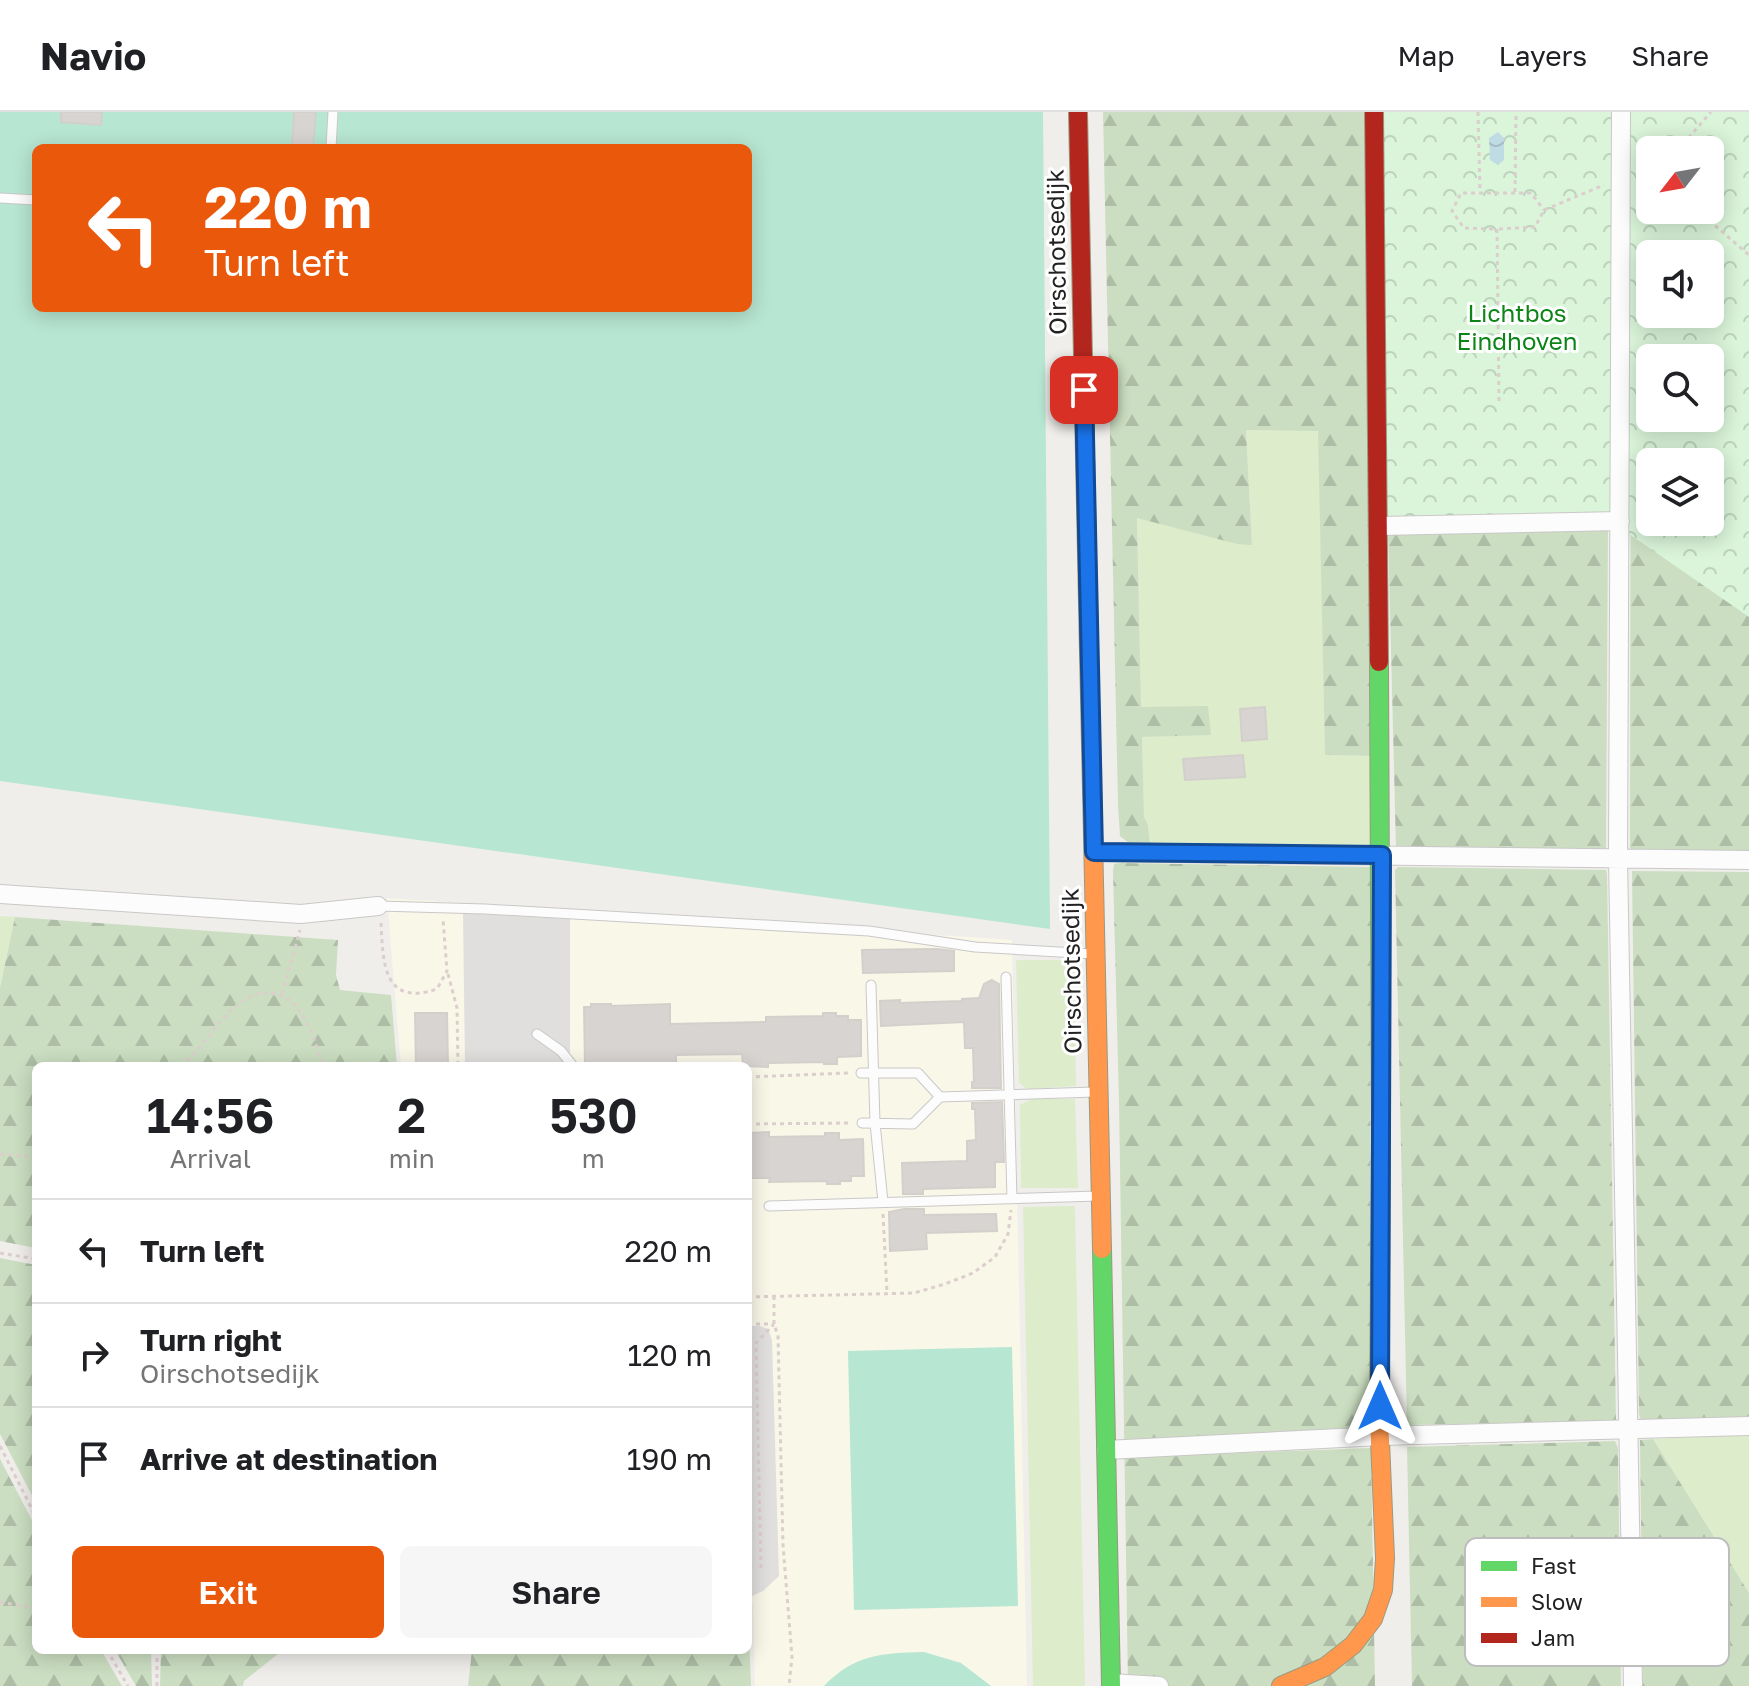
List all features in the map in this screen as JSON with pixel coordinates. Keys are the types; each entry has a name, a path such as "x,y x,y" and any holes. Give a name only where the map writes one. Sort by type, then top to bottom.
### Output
{"street":[{"name":"Oirschotsedijk","path":"1078,112 1111,1685"},
{"path":"1281,1686 1307,1678 1337,1658 1359,1637 1378,1613 1385,1583 1380,1436 1382,855 1374,112"},
{"path":"1621,112 1618,859 1630,1538"},
{"path":"1379,526 1620,521"},
{"path":"1094,852 1749,860"},
{"path":"0,894 301,914 384,906"},
{"path":"1106,1450 1380,1436 1749,1426"},
{"path":"1633,1666 1633,1686"},
{"path":"1111,1685 1159,1686"}],"lane":[{"path":"331,144 333,112"},
{"path":"0,198 32,200"},
{"path":"384,906 869,931 975,947 1096,954"},
{"path":"1006,977 1012,1199"},
{"path":"871,985 872,1073 883,1202"},
{"path":"537,1034 561,1051 570,1062"},
{"path":"861,1073 918,1073 940,1097"},
{"path":"862,1123 913,1124 940,1097 1099,1092"},
{"path":"769,1206 1101,1196"}],"path":[{"path":"1478,112 1480,193"},
{"path":"1515,193 1516,112"},
{"path":"1690,136 1711,112"},
{"path":"1544,210 1531,193 1461,193 1452,211 1464,228 1535,227 1544,210 1621,178 1636,176"},
{"path":"1713,224 1749,255"},
{"path":"1497,229 1499,401"},
{"path":"384,906 381,920 383,962 389,979 400,991 419,995 437,989 447,971 443,918 432,907"},
{"path":"282,994 302,923"},
{"path":"448,974 457,1008 458,1062"},
{"path":"186,1062 239,1003 257,993 282,994 295,1003 308,1024 322,1062"},
{"path":"752,1077 861,1073"},
{"path":"752,1124 862,1123"},
{"path":"0,1154 32,1157"},
{"path":"752,1297 914,1293 945,1284 973,1273 995,1257 1008,1234 1012,1199"},
{"path":"883,1202 887,1293"},
{"path":"0,1253 32,1258"},
{"path":"774,1296 774,1324 778,1336 783,1545 792,1657 789,1686"},
{"path":"752,1324 774,1324"},
{"path":"761,1568 756,1343 774,1324"},
{"path":"0,1446 32,1509"},
{"path":"0,1602 32,1608"},
{"path":"109,1654 128,1686"},
{"path":"157,1654 157,1686"}],"shaded area":[{"path":"387,898 1012,940 1027,1686 755,1686 752,1603 752,1062 401,1062"},
{"path":"463,913 570,919 570,1062 465,1062"},
{"path":"752,1326 768,1329 772,1340 779,1576 763,1591 752,1596"}],"green space":[{"path":"0,112 1043,112 1050,929 0,781"},
{"path":"1103,112 1364,112 1372,756 1325,755 1318,431 1246,430 1252,545 1237,544 1137,518 1141,707 1208,706 1211,735 1142,737 1144,817 1150,846 1130,844 1120,836 1118,805"},
{"name":"Lichtbos Eindhoven","path":"1381,112 1749,112 1749,617 1606,518 1384,519"},
{"path":"1631,112 1749,112 1749,855 1635,854 1630,848"},
{"path":"1315,429 1319,435 1325,755 1372,756 1374,846 1366,850 1150,846 1148,825 1144,818 1142,737 1211,734 1207,707 1141,708 1137,517 1237,544 1252,544 1246,430"},
{"path":"1608,527 1606,850 1396,848 1388,532"},
{"path":"1114,864 1371,867 1370,1427 1128,1457 1371,1448 1375,1686 1128,1686 1113,871"},
{"path":"1398,867 1606,870 1616,1421 1407,1425 1395,870"},
{"path":"1632,871 1749,872 1749,1417 1641,1420 1639,1414"},
{"path":"0,916 15,917 0,988"},
{"path":"15,917 338,940 336,975 340,990 391,995 397,1062 32,1062 32,1247 0,1241 0,988"},
{"path":"1016,960 1063,960 1074,963 1076,1086 1027,1089 1019,1083"},
{"path":"1031,1099 1075,1099 1078,1188 1021,1188 1020,1105"},
{"path":"1075,1206 1085,1686 1033,1686 1023,1207"},
{"path":"0,1258 32,1264 32,1495 0,1434"},
{"path":"1012,1347 1018,1606 854,1610 848,1351"},
{"path":"1749,1435 1749,1593 1729,1561 1729,1538 1715,1538 1653,1439"},
{"path":"1653,1439 1715,1538 1641,1538 1640,1440"},
{"path":"1615,1441 1618,1448 1619,1538 1465,1538 1465,1666 1621,1666 1621,1686 1412,1686 1407,1447"},
{"path":"0,1459 32,1520 32,1654 103,1654 122,1686 0,1686"},
{"path":"1729,1561 1749,1593 1749,1686 1643,1686 1643,1666 1729,1666"},
{"path":"924,1652 961,1663 991,1686 824,1686 858,1661 895,1653"},
{"path":"117,1654 151,1654 152,1686 136,1686"},
{"path":"161,1654 278,1654 244,1681 243,1686 160,1686"},
{"path":"472,1654 750,1654 751,1686 468,1686"}],"water":[{"path":"1498,132 1504,138 1504,160 1498,165 1490,160 1489,138"}],"building":[{"path":"61,112 102,112 101,125 61,122"},
{"path":"294,112 316,112 313,144 292,144"},
{"path":"1265,707 1267,739 1242,741 1240,709"},
{"path":"1243,755 1245,777 1185,780 1183,759"},
{"path":"862,950 954,951 954,971 863,973"},
{"path":"992,980 999,984 1001,1088 972,1088 973,1048 965,1048 964,1022 881,1026 880,1001 900,1000 900,1003 979,998 984,984"},
{"path":"591,1004 670,1004 670,1024 766,1022 766,1017 836,1013 836,1016 848,1016 848,1020 861,1020 861,1056 837,1057 837,1064 768,1063 768,1067 752,1066 752,1062 743,1062 742,1054 676,1055 676,1062 585,1062 584,1007 591,1007"},
{"path":"415,1013 447,1013 448,1062 416,1062"},
{"path":"1002,1102 1004,1162 995,1162 995,1187 923,1189 923,1194 903,1194 902,1163 967,1161 967,1141 976,1140 972,1103"},
{"path":"769,1132 769,1137 839,1133 839,1140 863,1139 864,1176 851,1176 851,1181 840,1181 840,1184 827,1184 827,1181 769,1182 770,1178 752,1178 752,1133"},
{"path":"924,1209 924,1215 996,1214 997,1231 926,1233 927,1249 890,1251 889,1212"}],"traffic: fast":[{"path":"1379,662 1381,1139"},
{"path":"1102,1249 1111,1686"}],"traffic: slow":[{"path":"1089,652 1102,1249"},
{"path":"1281,1686 1325,1667 1353,1645 1373,1619 1383,1590 1385,1558 1379,1418 1381,1139"}],"traffic: jam":[{"path":"1078,112 1089,652"},
{"path":"1374,112 1379,662"}],"route":[{"path":"1084,390 1094,852 1382,855 1380,1406"}]}
